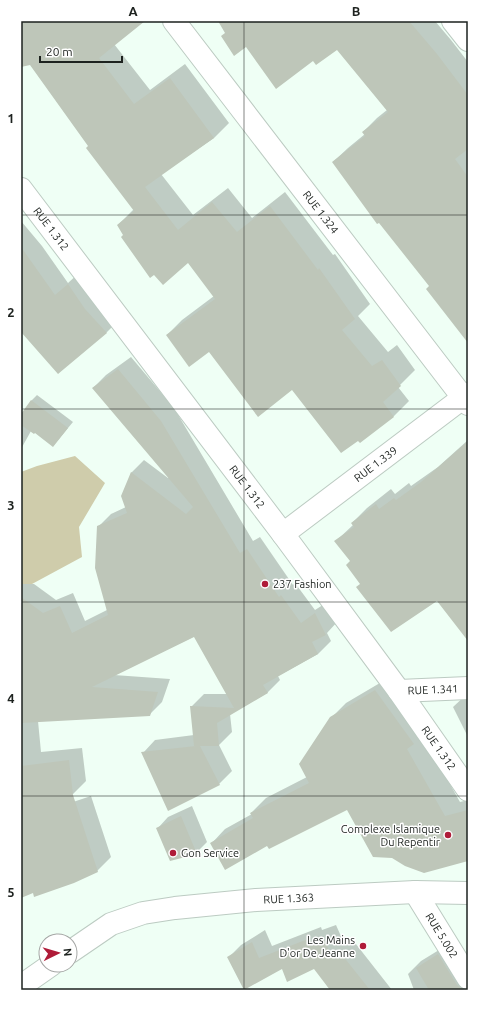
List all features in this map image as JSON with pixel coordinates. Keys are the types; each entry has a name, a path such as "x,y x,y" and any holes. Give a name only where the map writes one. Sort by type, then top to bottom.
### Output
{"street":[{"name":"RUE 1.324","path":"174,21 466,398"},
{"path":"453,21 468,40"},
{"name":"RUE 1.312","path":"21,189 283,534 399,691 468,790"},
{"name":"RUE 1.339","path":"283,534 466,398"},
{"name":"RUE 1.341","path":"399,691 468,688"},
{"name":"RUE 1.363","path":"78,947 111,924 143,913 183,907 256,900 415,892 468,893"},
{"name":"RUE 5.002","path":"415,892 468,978"},
{"path":"21,986 40,973"}],"shaded area":[{"path":"75,456 105,483 79,527 82,557 32,584 21,584 21,472 37,466"}],"building":[{"path":"21,21 145,21 99,58 134,104 170,78 214,138 145,187 178,230 212,202 237,232 270,206 318,270 319,268 355,319 342,330 372,366 382,360 401,386 383,402 394,417 360,443 358,441 341,453 292,390 258,417 209,352 189,367 166,335 215,299 188,263 163,285 154,275 150,278 121,237 123,235 117,225 134,211 86,148 88,146 30,65 21,67"},
{"path":"218,21 409,21 437,54 468,95 468,149 455,159 468,177 468,343 426,289 429,286 379,223 377,224 332,162 365,136 362,132 388,112 337,50 316,65 313,61 276,89 246,47 234,56 221,36 225,33"},
{"path":"21,247 55,295 68,284 85,309 107,333 58,374 21,332"},
{"path":"118,369 161,421 240,553 247,549 279,597 281,595 301,623 315,613 326,635 312,642 318,654 263,685 268,693 217,723 219,746 200,746 220,785 168,811 141,752 196,746 194,746 190,706 234,708 194,637 92,687 158,692 150,716 21,723 21,597 43,613 60,606 72,633 108,615 95,568 97,526 127,513 121,496 131,472 186,514 193,507 92,388"},
{"path":"31,400 68,428 53,447 35,433 34,434 21,425 21,414"},
{"path":"468,441 468,641 437,601 391,632 356,587 360,584 346,565 350,561 334,541 354,527 351,523 376,504 379,509 394,498 396,500 421,482"},
{"path":"375,690 414,744 407,749 445,816 468,810 468,861 424,873 405,866 392,858 373,857 347,810 269,849 267,846 225,870 210,843 253,818 250,813 309,783 299,764 330,717"},
{"path":"69,760 73,795 98,872 74,883 34,897 33,893 21,898 21,766"},
{"path":"181,816 197,854 170,861 156,828"},
{"path":"323,937 331,955 339,951 370,990 330,990 314,969 287,982 282,969 244,990 227,957 252,942 259,958 308,939 309,942"},
{"path":"438,954 457,985 466,990 429,990 416,968"}],"place":[{"name":"237 Fashion","path":"265,584"},
{"name":"Complexe Islamique Du Repentir","path":"448,835"},
{"name":"Gon Service","path":"173,853"},
{"name":"Les Mains D'or De Jeanne","path":"363,946"}]}
